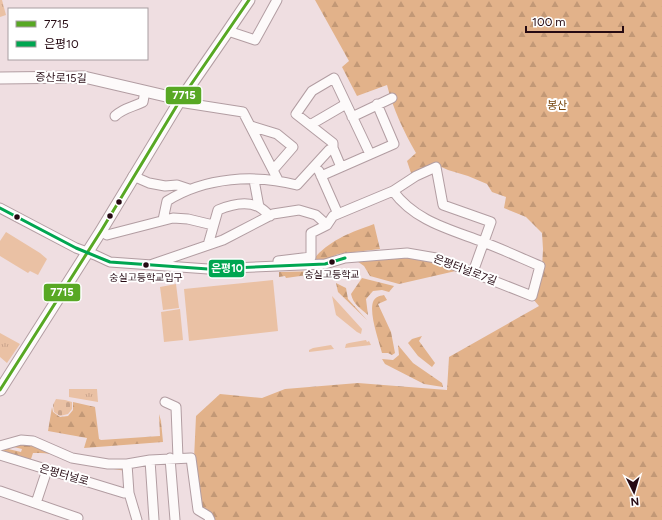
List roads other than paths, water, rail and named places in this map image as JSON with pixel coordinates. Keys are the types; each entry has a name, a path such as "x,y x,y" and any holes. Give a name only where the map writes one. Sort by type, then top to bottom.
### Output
{"main road":[{"path":"0,390 101,231 179,102 248,0"},
{"name":"증산로15길","path":"0,78 84,78 170,97 179,102"}],"street":[{"path":"228,31 255,40 276,0"},
{"path":"341,167 333,148 333,143 296,114 312,91 334,78 370,154"},
{"path":"115,116 121,110 143,102 145,91"},
{"path":"352,117 392,98"},
{"path":"179,102 243,112 278,180"},
{"path":"310,125 346,104"},
{"path":"321,176 394,144 378,104"},
{"path":"251,126 277,134 293,147 273,170"},
{"path":"163,220 167,201 189,189 227,180 278,180 297,185 329,150 333,148"},
{"path":"316,165 338,214"},
{"path":"268,266 276,261 311,256 311,233 326,225 333,216 393,191 416,176 436,167 443,205 491,222 473,272"},
{"path":"134,176 149,183 165,186 177,185 189,189"},
{"path":"254,180 259,207"},
{"path":"393,191 401,202 418,215 484,242"},
{"path":"208,246 218,210 228,206 245,204 259,207 270,216"},
{"name":"은평터널로7길","path":"0,208 76,248 110,262 208,269 325,264 345,258 407,253 436,258 532,296 540,266 484,242"},
{"name":"은평터널로7길","path":"150,265 223,240 270,216 299,210 316,215 326,225"},
{"path":"101,231 107,235 172,218 188,219 213,225"},
{"path":"165,402 176,407 174,458 175,520"},
{"path":"0,446 21,440 33,441 72,458 108,464 127,464 150,460 191,458 198,510 208,516 210,520"},
{"name":"은평터널로","path":"0,455 124,493 129,493"},
{"path":"150,460 154,520"},
{"path":"127,464 129,493 137,520"},
{"path":"36,503 47,470"},
{"path":"0,491 78,518"}],"place":[{"name":"숭실고등학교","path":"332,262"},
{"name":"숭실고등학교입구","path":"146,265"}],"park label":[{"name":"봉산","path":"557,105"}]}
